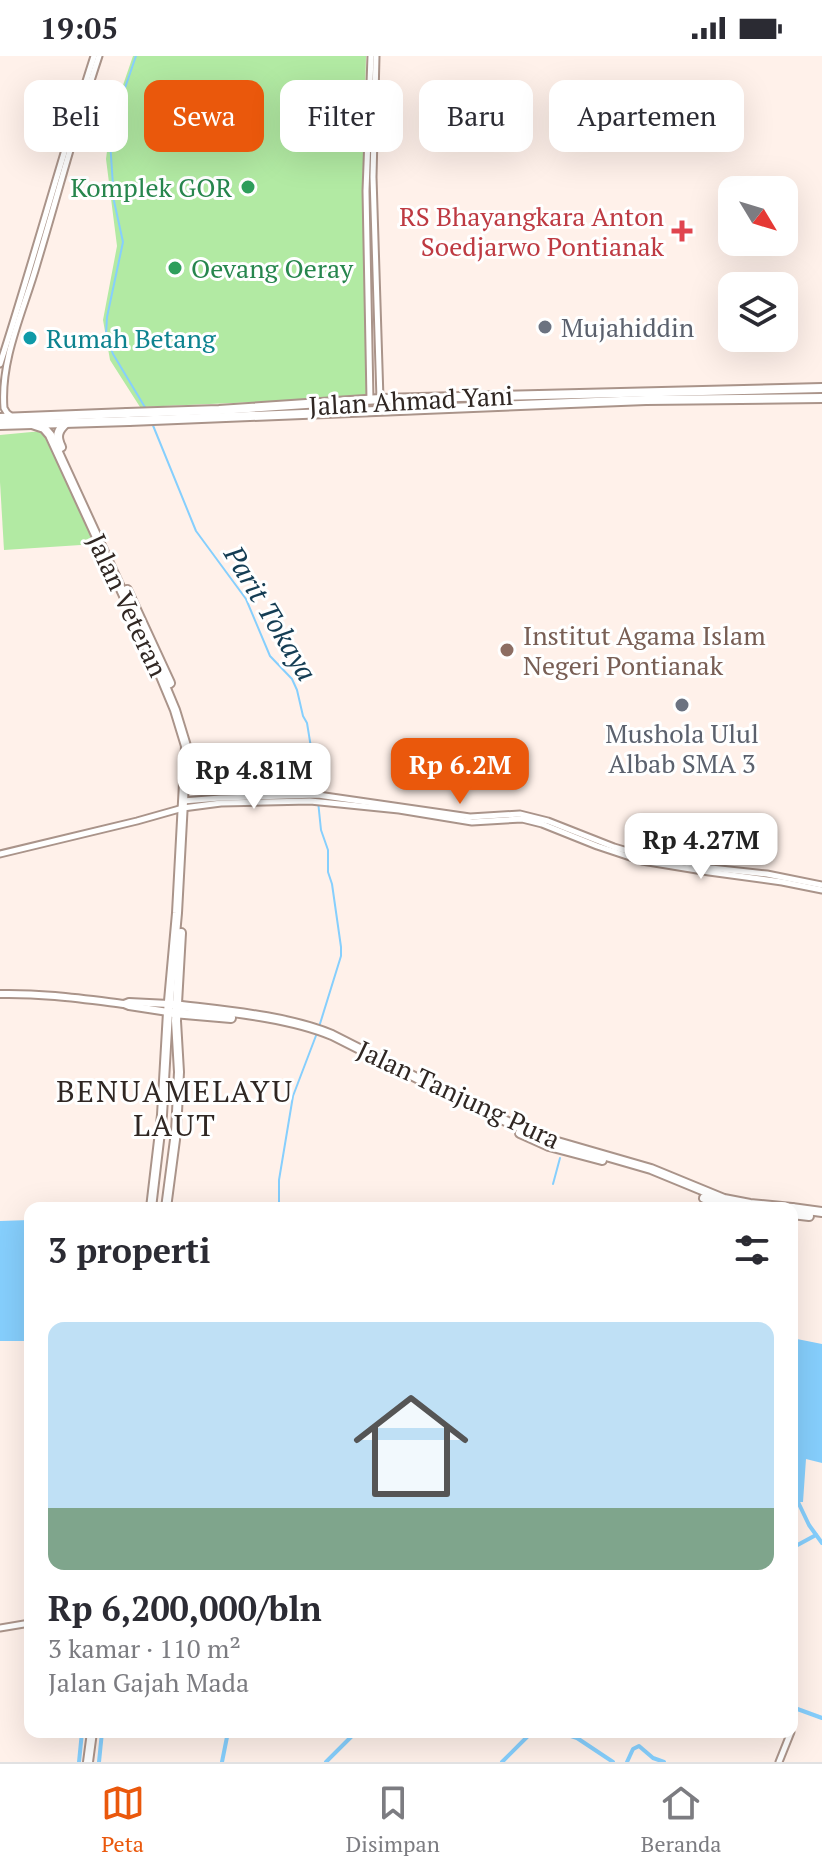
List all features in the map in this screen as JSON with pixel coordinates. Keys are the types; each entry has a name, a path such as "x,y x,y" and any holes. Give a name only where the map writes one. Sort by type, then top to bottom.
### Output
{"main road":[{"name":"Jalan Ahmad Yani","path":"0,418 128,417 822,388"},
{"name":"Jalan Ahmad Yani","path":"733,394 822,398"},
{"name":"Jalan Ahmad Yani","path":"302,410 375,400 531,400"},
{"name":"Jalan Ahmad Yani","path":"0,425 128,417"},
{"name":"Jalan Veteran","path":"66,423 58,433 58,440 72,476"},
{"name":"Jalan Veteran","path":"32,424 48,432 72,476 164,669 189,735 191,746 173,1009"},
{"path":"0,994 173,1009"},
{"path":"152,1202 173,1009"},
{"path":"167,1202 176,1132 179,1072 173,1009"},
{"name":"Jalan Tanjung Pura","path":"173,1009 290,1025 326,1035 530,1132 636,1169 716,1202"},
{"name":"Jalan Tanjung Pura","path":"601,1157 651,1169 714,1196 742,1202"},
{"name":"Jalan Tanjung Pura","path":"798,1211 822,1215"},
{"path":"87,1762 89,1738"}],"street":[{"path":"13,417 4,408 2,368 96,56"},
{"path":"374,56 366,191 375,400"},
{"path":"374,56 375,400"},
{"path":"0,854 137,821 186,804 319,798 472,822 522,819 633,856 709,872 804,883 822,888"},
{"path":"0,1628 24,1624"},
{"path":"779,1762 788,1738"}],"green space":[{"path":"133,56 366,56 365,80 280,80 280,152 363,152 362,198 371,397 140,407 110,360 103,320 117,246 106,159 107,152 128,152 128,80 125,80"},
{"path":"42,431 96,544 4,550 0,435"}],"water":[{"path":"24,1220 24,1341 0,1341 0,1221"},
{"path":"798,1339 822,1344 822,1463 806,1459 803,1502 798,1502"}],"waterway":[{"name":"Parit Tokaya","path":"136,56 110,141 114,201 123,242 106,335 113,354 146,409"},
{"name":"Parit Tokaya","path":"152,423 196,531 246,599 270,656 292,679 307,723 341,947 319,1027"},
{"name":"Parit Tokaya","path":"279,1202 279,1180 293,1096 317,1033"},
{"path":"553,1184 560,1158"},
{"path":"798,1502 822,1543"},
{"path":"798,1545 816,1535"},
{"path":"798,1709 822,1718"},
{"path":"79,1762 81,1738"},
{"path":"99,1762 101,1738"},
{"path":"222,1762 227,1738"},
{"path":"326,1762 350,1738"},
{"path":"502,1762 526,1738"},
{"path":"577,1738 613,1762"},
{"path":"627,1762 633,1749 639,1746 653,1758 664,1762"}],"place":[{"name":"Komplek GOR","path":"248,187"},
{"name":"RS Bhayangkara Anton Soedjarwo Pontianak","path":"682,231"},
{"name":"Oevang Oeray","path":"175,268"},
{"name":"Mujahiddin","path":"545,327"},
{"name":"Rumah Betang","path":"30,338"},
{"name":"Institut Agama Islam Negeri Pontianak","path":"507,650"},
{"name":"Mushola Ulul Albab SMA 3","path":"682,705"}],"district":[{"name":"BENUAMELAYU LAUT","path":"175,1108"}]}
